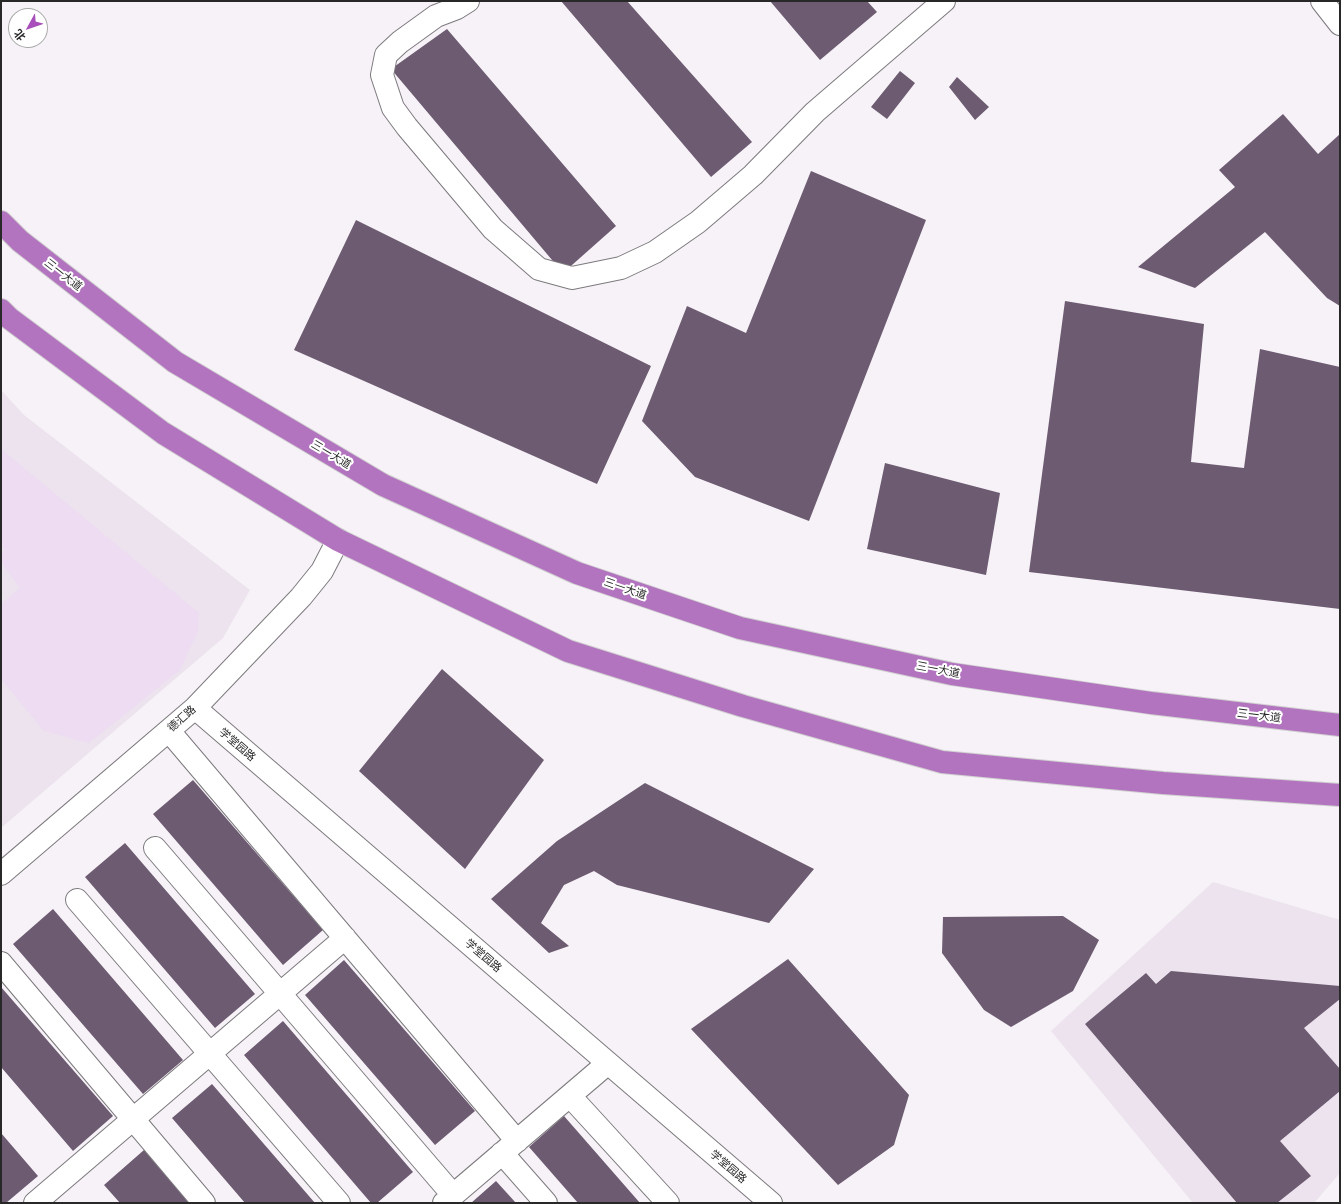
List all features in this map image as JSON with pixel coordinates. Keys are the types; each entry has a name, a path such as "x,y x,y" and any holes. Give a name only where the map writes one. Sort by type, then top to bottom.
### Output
{"highway":[{"name":"三一大道","path":"1,222 20,241 175,362 383,485 577,573 740,628 952,674 1151,703 1340,725"},
{"path":"1,310 9,318 163,433 338,540 568,652 743,706 942,762 1163,783 1340,795"}],"street":[{"path":"468,1 458,8 436,16 400,42 386,55 382,75 393,108 407,127 493,229 539,269 572,278 621,268 655,252 698,222 753,175 814,112 944,1"},
{"path":"1322,1 1340,24"},
{"name":"德汇路","path":"1,874 195,708 301,596 322,571 338,540"},
{"name":"学堂园路","path":"195,708 771,1203"},
{"path":"169,731 345,938 510,1147 546,1203"},
{"path":"155,848 280,994 448,1199 608,1064"},
{"path":"77,900 339,1203"},
{"path":"36,1203 345,938"},
{"path":"1,963 204,1203"},
{"path":"570,1096 668,1203"}],"shaded area":[{"path":"1,390 24,415 250,590 223,638 1,828"},
{"path":"1,449 199,613 198,631 180,670 89,743 44,731 1,679 1,604 20,588 1,562 1,552 5,550 1,545"},
{"path":"1213,882 1340,920 1340,1173 1314,1203 1193,1203 1051,1031"}],"building":[{"path":"561,1 627,1 752,142 711,177"},
{"path":"770,1 867,1 877,12 820,60"},
{"path":"447,29 616,226 563,273 391,69"},
{"path":"900,71 915,83 887,119 871,107"},
{"path":"957,77 989,107 975,120 949,87"},
{"path":"1283,114 1318,154 1340,134 1340,306 1327,298 1265,232 1195,288 1138,267 1235,187 1219,170"},
{"path":"811,171 926,220 809,521 695,477 642,421 687,306 746,333"},
{"path":"356,220 651,366 597,484 294,350"},
{"path":"1065,301 1204,324 1191,462 1244,468 1260,349 1340,367 1340,609 1029,572"},
{"path":"885,463 1000,493 986,575 867,549"},
{"path":"442,669 544,760 465,869 359,771"},
{"path":"193,780 323,930 283,965 153,814"},
{"path":"645,783 814,869 769,923 617,885 594,871 564,885 541,923 569,946 549,953 491,899 557,841"},
{"path":"125,843 255,994 215,1028 85,877"},
{"path":"53,909 183,1060 143,1094 13,944"},
{"path":"1063,916 1099,940 1073,991 1011,1027 984,1010 942,953 943,917"},
{"path":"788,959 909,1095 894,1145 838,1185 691,1029"},
{"path":"344,960 475,1111 435,1145 305,995"},
{"path":"1171,971 1340,986 1340,999 1304,1028 1340,1069 1340,1091 1280,1141 1311,1176 1277,1203 1237,1203 1085,1024 1146,973 1156,984"},
{"path":"1,987 113,1116 73,1151 1,1067"},
{"path":"283,1021 413,1172 377,1203 371,1203 244,1055"},
{"path":"212,1084 315,1203 245,1203 172,1118"},
{"path":"564,1116 640,1203 578,1203 529,1147"},
{"path":"1,1133 38,1176 6,1203 1,1203"},
{"path":"144,1150 189,1203 120,1203 104,1185"},
{"path":"496,1181 516,1203 471,1203"}]}
